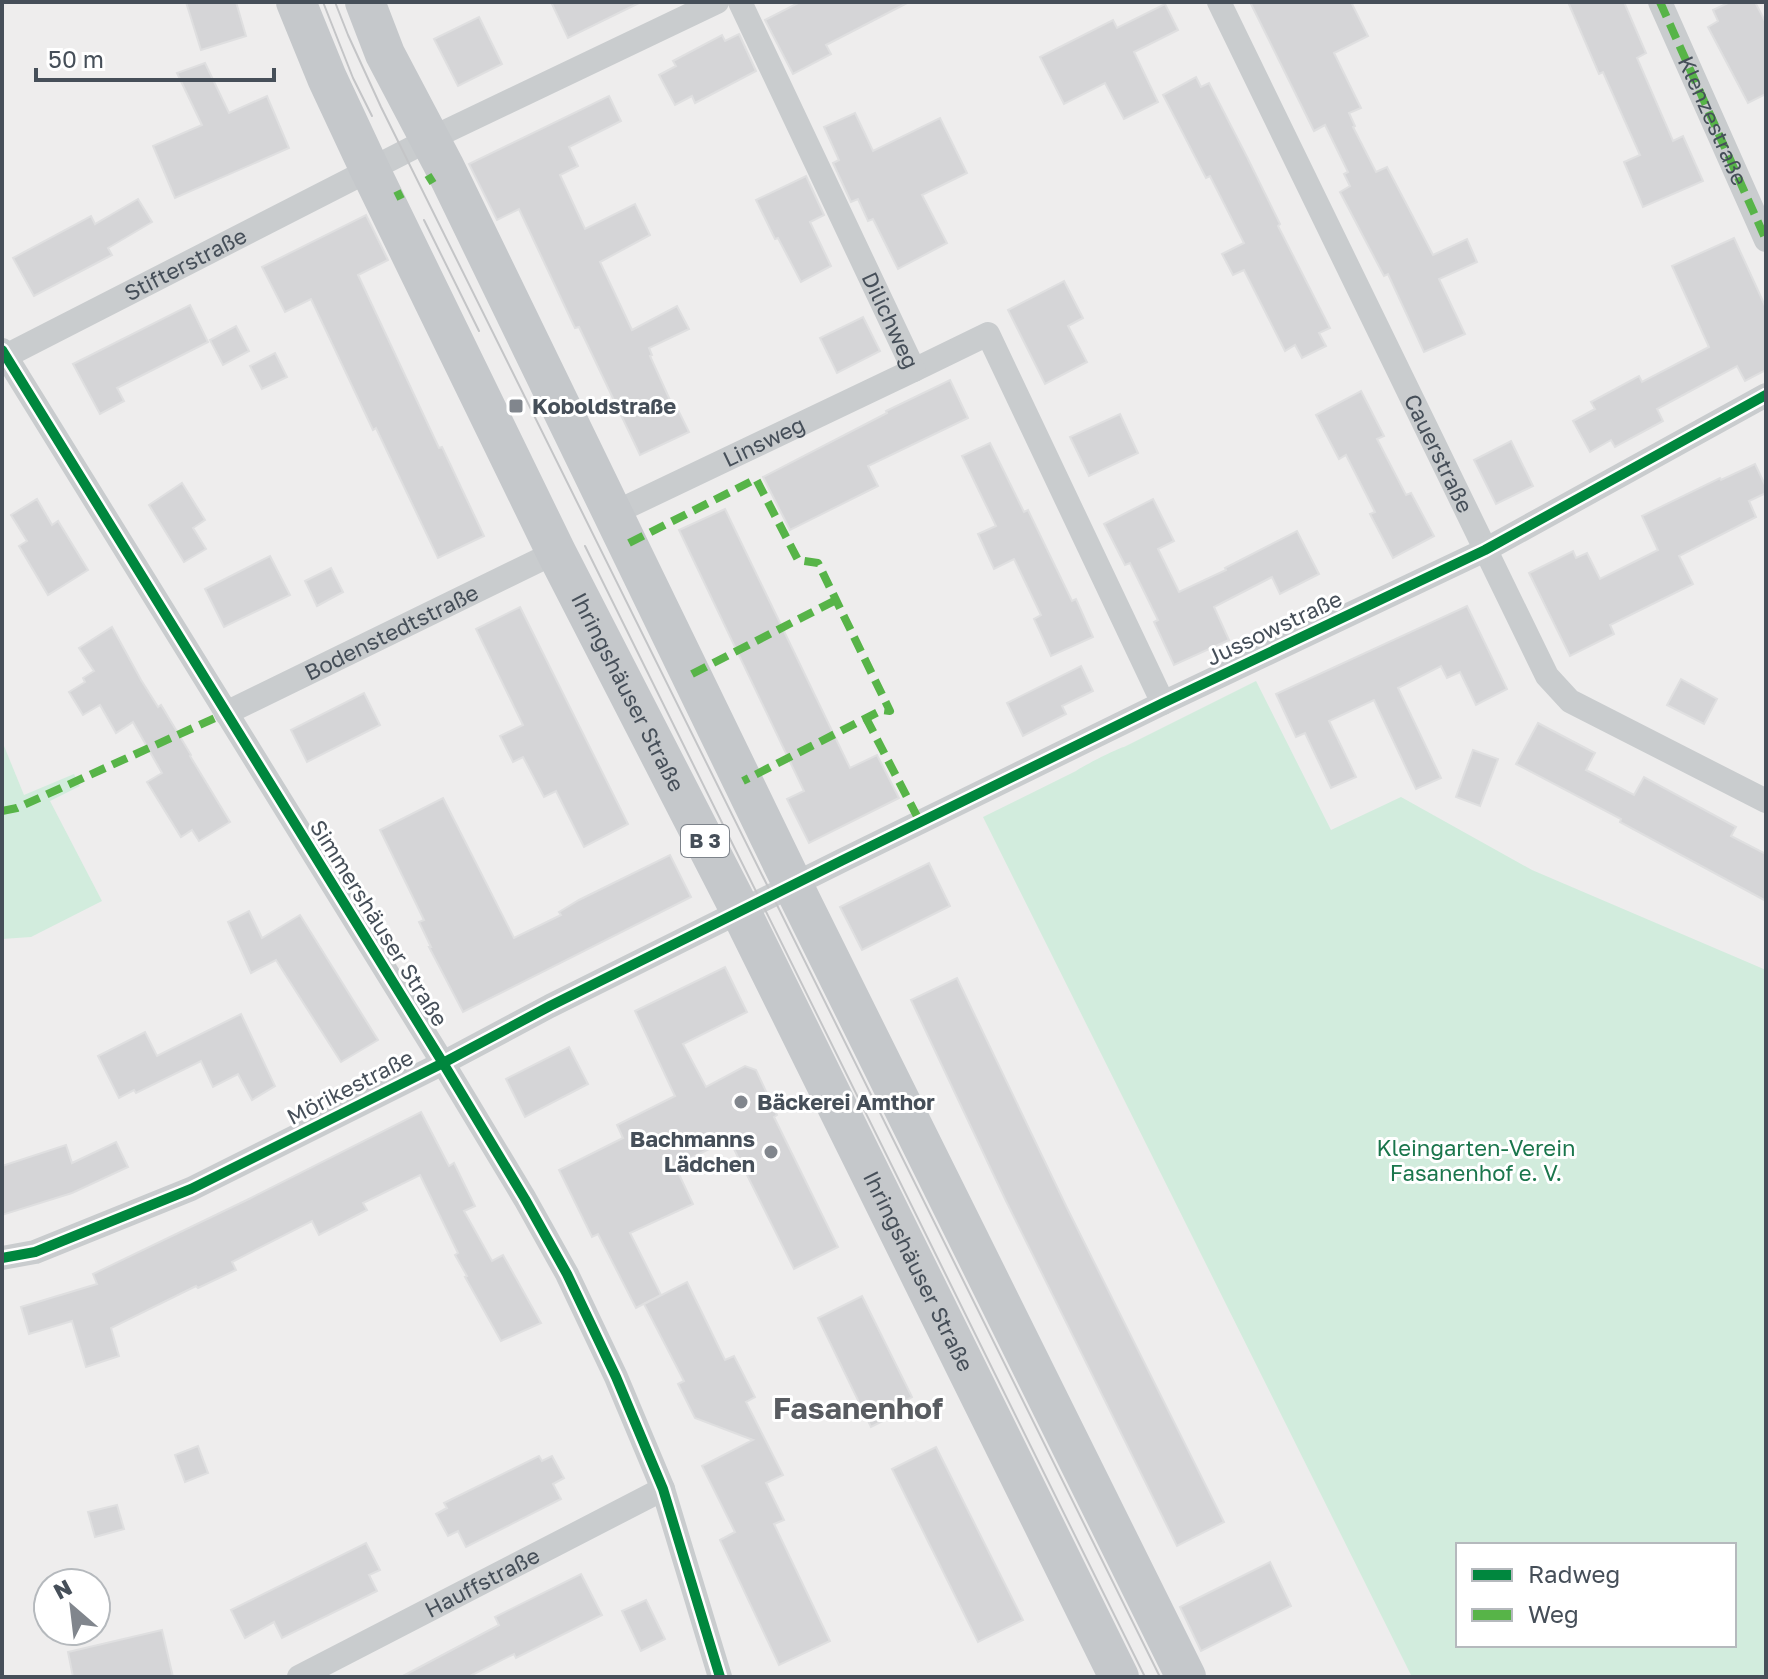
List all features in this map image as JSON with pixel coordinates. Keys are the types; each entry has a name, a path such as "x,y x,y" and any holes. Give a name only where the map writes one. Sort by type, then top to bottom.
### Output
{"main road":[{"name":"Ihringshäuser Straße","path":"296,2 370,170 556,552 741,912 1119,1677"},
{"name":"B 3","path":"365,2 385,54 430,139 793,885 1186,1677"}],"street":[{"path":"370,170 717,2"},
{"name":"Dilichweg","path":"740,2 914,370 988,334 1163,703"},
{"name":"Cauerstraße","path":"1219,2 1547,676 1570,701 1766,801"},
{"name":"Klenzestraße","path":"1660,2 1766,240"},
{"name":"Stifterstraße","path":"3,355 370,170"},
{"name":"Simmershäuser Straße","path":"3,355 443,1063 567,1274 616,1377 663,1489 720,1677"},
{"name":"Linsweg","path":"614,513 914,370"},
{"name":"Jussowstraße","path":"793,885 1163,703 1485,550 1766,395"},
{"name":"Bodenstedtstraße","path":"226,713 556,552"},
{"name":"Mörikestraße","path":"2,1258 35,1252 191,1189 793,885"},
{"name":"Hauffstraße","path":"299,1677 663,1489"}],"green space":[{"name":"Kleingarten-Verein Fasanenhof e. V.","path":"1256,681 1331,830 1401,797 1532,870 1766,970 1766,1677 1412,1677 983,817"},
{"path":"2,741 24,795 74,774 80,786 50,801 102,901 31,937 2,939"}],"building":[{"path":"186,2 236,2 246,36 201,50"},
{"path":"551,2 641,2 568,38"},
{"path":"800,2 909,2 826,45 831,54 793,74 765,20"},
{"path":"1250,2 1351,2 1368,36 1334,53 1361,108 1349,113 1353,127 1376,172 1387,167 1433,255 1467,239 1477,262 1439,279 1465,334 1424,352 1388,274 1384,276 1340,192 1350,186 1344,174 1348,172 1325,125 1314,131"},
{"path":"1568,2 1624,2 1646,53 1637,58 1673,141 1683,136 1703,181 1643,207 1624,162 1640,155 1603,72 1599,74"},
{"path":"1730,2 1755,2 1766,23 1766,94 1748,103 1708,27 1718,21 1713,10"},
{"path":"1165,4 1178,30 1134,52 1158,102 1124,119 1105,83 1064,104 1040,57 1113,20 1117,28"},
{"path":"479,17 502,64 458,86 434,39"},
{"path":"739,34 756,71 695,103 692,96 675,105 659,75 676,66 673,61 722,35 725,41"},
{"path":"205,63 229,113 267,96 289,148 175,198 153,146 202,125 177,73"},
{"path":"1196,77 1201,87 1209,83 1330,328 1319,333 1326,346 1302,358 1295,345 1285,351 1244,270 1233,275 1222,254 1244,243 1163,95"},
{"path":"609,96 621,121 569,147 578,166 560,175 585,229 635,204 650,235 600,262 632,330 677,306 689,329 649,348 674,409 677,408 689,432 640,455 519,209 497,220 469,164"},
{"path":"855,113 873,151 940,118 967,173 922,195 947,243 898,269 873,219 868,221 858,199 851,202 833,163 839,160 824,127"},
{"path":"806,176 824,215 810,222 831,266 801,282 756,200"},
{"path":"138,199 152,222 108,248 112,255 34,296 13,258 91,216 95,224"},
{"path":"366,215 388,260 358,275 484,536 438,558 311,299 285,312 262,267"},
{"path":"1734,238 1766,308 1766,370 1745,381 1737,366 1657,409 1663,421 1615,447 1611,440 1590,452 1573,421 1595,409 1591,402 1639,376 1642,382 1709,347 1672,266"},
{"path":"1064,281 1083,318 1068,326 1087,362 1045,384 1008,310"},
{"path":"190,305 208,342 117,388 124,401 100,414 73,364"},
{"path":"863,317 880,351 837,373 820,338"},
{"path":"236,326 249,351 223,365 210,340"},
{"path":"275,353 287,377 262,389 250,366"},
{"path":"950,380 968,418 868,466 878,486 790,530 763,477"},
{"path":"1361,391 1384,436 1377,439 1406,495 1411,493 1434,536 1393,558 1370,514 1375,512 1346,455 1339,459 1316,415"},
{"path":"1120,414 1138,453 1089,476 1070,437"},
{"path":"1511,441 1533,486 1496,504 1474,460"},
{"path":"990,443 1024,512 1028,510 1072,601 1076,599 1093,637 1051,656 1034,619 1041,615 1014,559 994,569 978,534 996,526 962,456"},
{"path":"1755,464 1766,487 1766,493 1749,501 1756,517 1679,556 1693,584 1610,625 1614,634 1570,656 1529,573 1573,551 1576,558 1587,553 1600,579 1658,550 1642,516"},
{"path":"182,483 205,520 193,528 206,549 184,562 149,505"},
{"path":"37,499 52,525 58,521 88,570 48,595 19,546 27,541 11,515"},
{"path":"1153,499 1174,541 1158,549 1179,592 1297,531 1319,574 1280,594 1272,577 1214,607 1229,640 1174,665 1154,622 1158,620 1130,563 1125,565 1104,524"},
{"path":"725,509 850,768 877,755 899,798 809,843 787,799 804,791 679,530"},
{"path":"270,556 290,595 224,627 205,589"},
{"path":"331,568 343,592 317,606 305,581"},
{"path":"1467,606 1507,689 1476,705 1460,672 1447,678 1441,666 1398,688 1441,778 1416,789 1374,700 1329,721 1356,777 1331,788 1305,733 1296,737 1276,694"},
{"path":"520,607 628,824 584,847 556,791 544,797 523,757 513,762 500,736 523,725 476,629"},
{"path":"112,627 141,680 158,707 161,705 230,822 199,841 192,830 181,837 147,782 162,773 133,722 116,733 100,705 83,715 69,692 85,682 83,678 94,671 79,648"},
{"path":"1081,666 1093,691 1062,706 1066,714 1023,736 1007,703"},
{"path":"1681,679 1717,699 1704,724 1667,705"},
{"path":"364,693 380,725 307,762 291,730"},
{"path":"1538,723 1595,753 1586,770 1634,795 1644,777 1736,827 1731,836 1766,854 1766,901 1516,764"},
{"path":"1473,750 1498,759 1480,806 1456,797"},
{"path":"443,798 514,938 561,915 559,912 579,900 670,855 691,897 463,1012 429,947 419,922 424,920 380,830"},
{"path":"929,863 950,906 862,950 840,907"},
{"path":"249,911 262,938 300,915 378,1040 341,1062 276,960 251,973 228,922"},
{"path":"725,967 747,1012 683,1044 706,1087 745,1066 756,1070 777,1115 774,1117 838,1247 794,1269 729,1139 675,1166 693,1204 630,1233 661,1295 636,1308 598,1234 592,1237 559,1170 623,1138 617,1125 675,1096 635,1011"},
{"path":"957,978 1067,1208 1224,1522 1177,1546 1006,1201 911,1000"},
{"path":"241,1014 275,1086 252,1100 238,1074 213,1087 201,1061 136,1093 134,1090 119,1098 98,1056 145,1032 157,1056"},
{"path":"569,1047 588,1084 525,1117 506,1079"},
{"path":"421,1112 449,1166 454,1163 475,1206 464,1211 492,1261 503,1255 541,1323 501,1341 465,1277 455,1255 458,1253 420,1175 363,1203 367,1210 319,1235 312,1221 232,1262 236,1270 111,1328 119,1356 86,1367 72,1321 29,1334 21,1307 97,1284 93,1274"},
{"path":"116,1142 128,1167 72,1193 2,1215 2,1166 66,1145 72,1163"},
{"path":"687,1282 725,1360 734,1356 755,1397 746,1402 783,1475 766,1483 784,1520 774,1524 830,1641 779,1665 720,1540 735,1532 702,1466 753,1440 695,1418 678,1384 684,1381 644,1304"},
{"path":"862,1296 912,1397 896,1406 899,1413 871,1427 818,1318"},
{"path":"198,1446 208,1473 185,1482 175,1455"},
{"path":"936,1447 1023,1620 978,1642 892,1469"},
{"path":"539,1456 542,1461 552,1456 564,1478 553,1484 561,1499 466,1547 458,1531 448,1536 436,1514 447,1508 444,1503"},
{"path":"117,1505 124,1529 95,1537 88,1512"},
{"path":"366,1543 380,1570 369,1575 377,1591 282,1638 274,1622 245,1638 231,1610"},
{"path":"1270,1562 1291,1606 1201,1651 1180,1607"},
{"path":"581,1574 602,1615 516,1658 514,1654 468,1677 401,1677 499,1625 495,1617"},
{"path":"646,1600 665,1639 641,1651 622,1611"},
{"path":"162,1630 173,1677 73,1677 68,1652 89,1647 112,1647 112,1642"}],"tram line":[{"path":"323,2 353,78 372,116"},
{"path":"335,2 381,107 1160,1677"},
{"path":"424,220 479,331"},
{"path":"585,546 1145,1677"}],"marked path":[{"path":"1660,2 1766,240"},
{"path":"428,175 433,183"},
{"path":"397,191 401,199"},
{"path":"629,543 756,479 798,560 818,563 890,711 882,710 743,781"},
{"path":"692,674 836,600"},
{"path":"2,811 17,808 226,713"},
{"path":"866,718 920,822"}],"cycle path":[{"path":"2,350 443,1063 567,1274 616,1377 663,1489 720,1677"},
{"path":"2,1258 35,1252 191,1189 841,861 1485,550 1766,395"}],"place":[{"name":"Koboldstraße","path":"516,406"},
{"name":"Bäckerei Amthor","path":"741,1102"},
{"name":"Bachmanns Lädchen","path":"771,1152"}],"district":[{"name":"Fasanenhof","path":"858,1409"}]}
